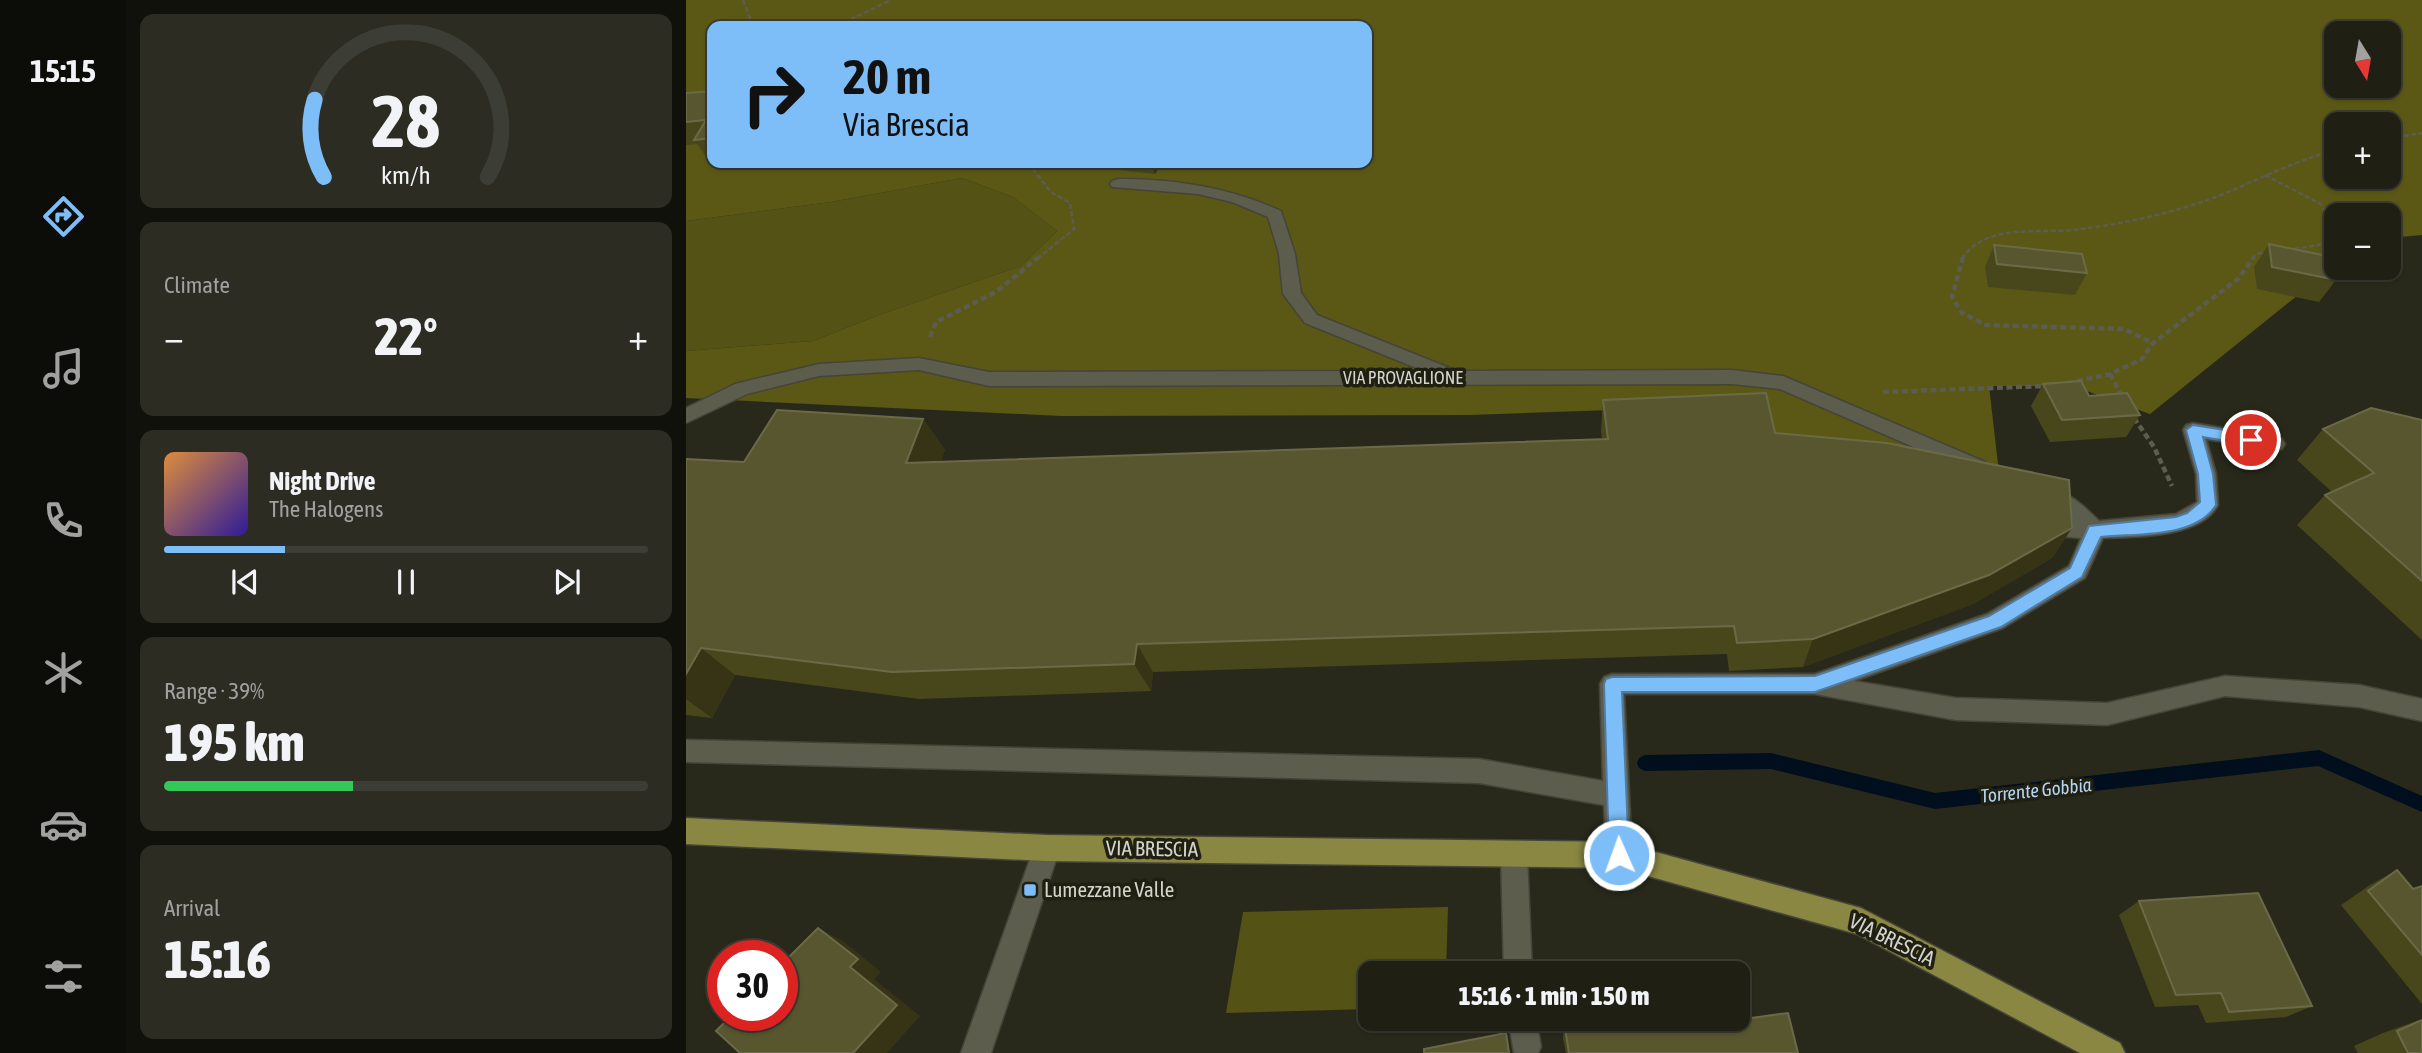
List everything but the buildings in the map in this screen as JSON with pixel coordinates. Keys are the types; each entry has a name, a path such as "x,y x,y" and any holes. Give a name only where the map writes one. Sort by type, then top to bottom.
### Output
{"main road":[{"name":"VIA BRESCIA","path":"686,831 1047,848 1619,855 1861,922 2110,1053"}],"street":[{"path":"1118,184 1168,184 1246,199 1275,214 1287,254 1292,294 1311,319 1457,378"},
{"name":"VIA PROVAGLIONE","path":"686,415 742,389 819,370 919,363 989,379 1731,377 1783,383 1999,476"},
{"path":"2051,529 2095,531 2177,523 2193,517 2208,505 2206,474 2193,430 2275,444"},
{"path":"2023,486 2073,507 2095,531"},
{"path":"1619,855 1612,684 1815,684 1995,621 2077,572 2095,531"},
{"path":"1809,684 1956,709 2107,714 2225,686 2359,696 2422,710"},
{"path":"686,751 1479,771 1617,795"},
{"path":"976,1053 1047,848"},
{"path":"1514,853 1518,961"}],"path":[{"path":"743,0 753,21"},
{"path":"847,21 891,0"},
{"path":"932,21 958,21"},
{"path":"2401,136 2422,133"},
{"path":"2153,343 2124,330 1986,325 1962,313 1952,297 1958,267 1970,248 2003,233 2043,234 2081,229 2182,207 2308,156 2324,153"},
{"path":"919,363 936,322 996,292 1074,229 1070,203 1051,192 1032,168"},
{"path":"2265,175 2321,204 2324,209"},
{"path":"2281,251 2319,245 2324,241"},
{"path":"2066,383 2110,374 2142,359 2153,343 2238,279 2256,254 2268,252"},
{"path":"2110,374 2126,404"},
{"path":"1839,408 1846,398 1892,390 2055,385"},
{"path":"2132,414 2154,447 2173,489 2172,510 2177,523"}],"shaded area":[{"path":"686,0 2422,0 2422,235 2401,237 2401,203 2324,203 2324,277 2150,414 2073,386 1989,386 1998,464 2051,510 1767,464 1755,405 1470,415 1061,416 686,398 686,351 813,341 1021,266 1057,231 1013,197 962,178 831,202 686,221"},
{"path":"962,178 1013,197 1057,231 1021,266 813,341 686,351 686,221 831,202"},
{"path":"1448,907 1446,961 1358,961 1358,1009 1226,1013 1243,912"}],"waterway":[{"name":"Torrente Gobbia","path":"1645,763 1771,761 1935,801 2319,758 2422,804"}],"place":[{"name":"Lumezzane Valle","path":"1030,890"}],"route":[{"path":"1619,855 1612,684 1815,684 1995,621 2077,572 2095,531 2177,523 2193,517 2208,505 2206,474 2193,430 2251,440"}]}
